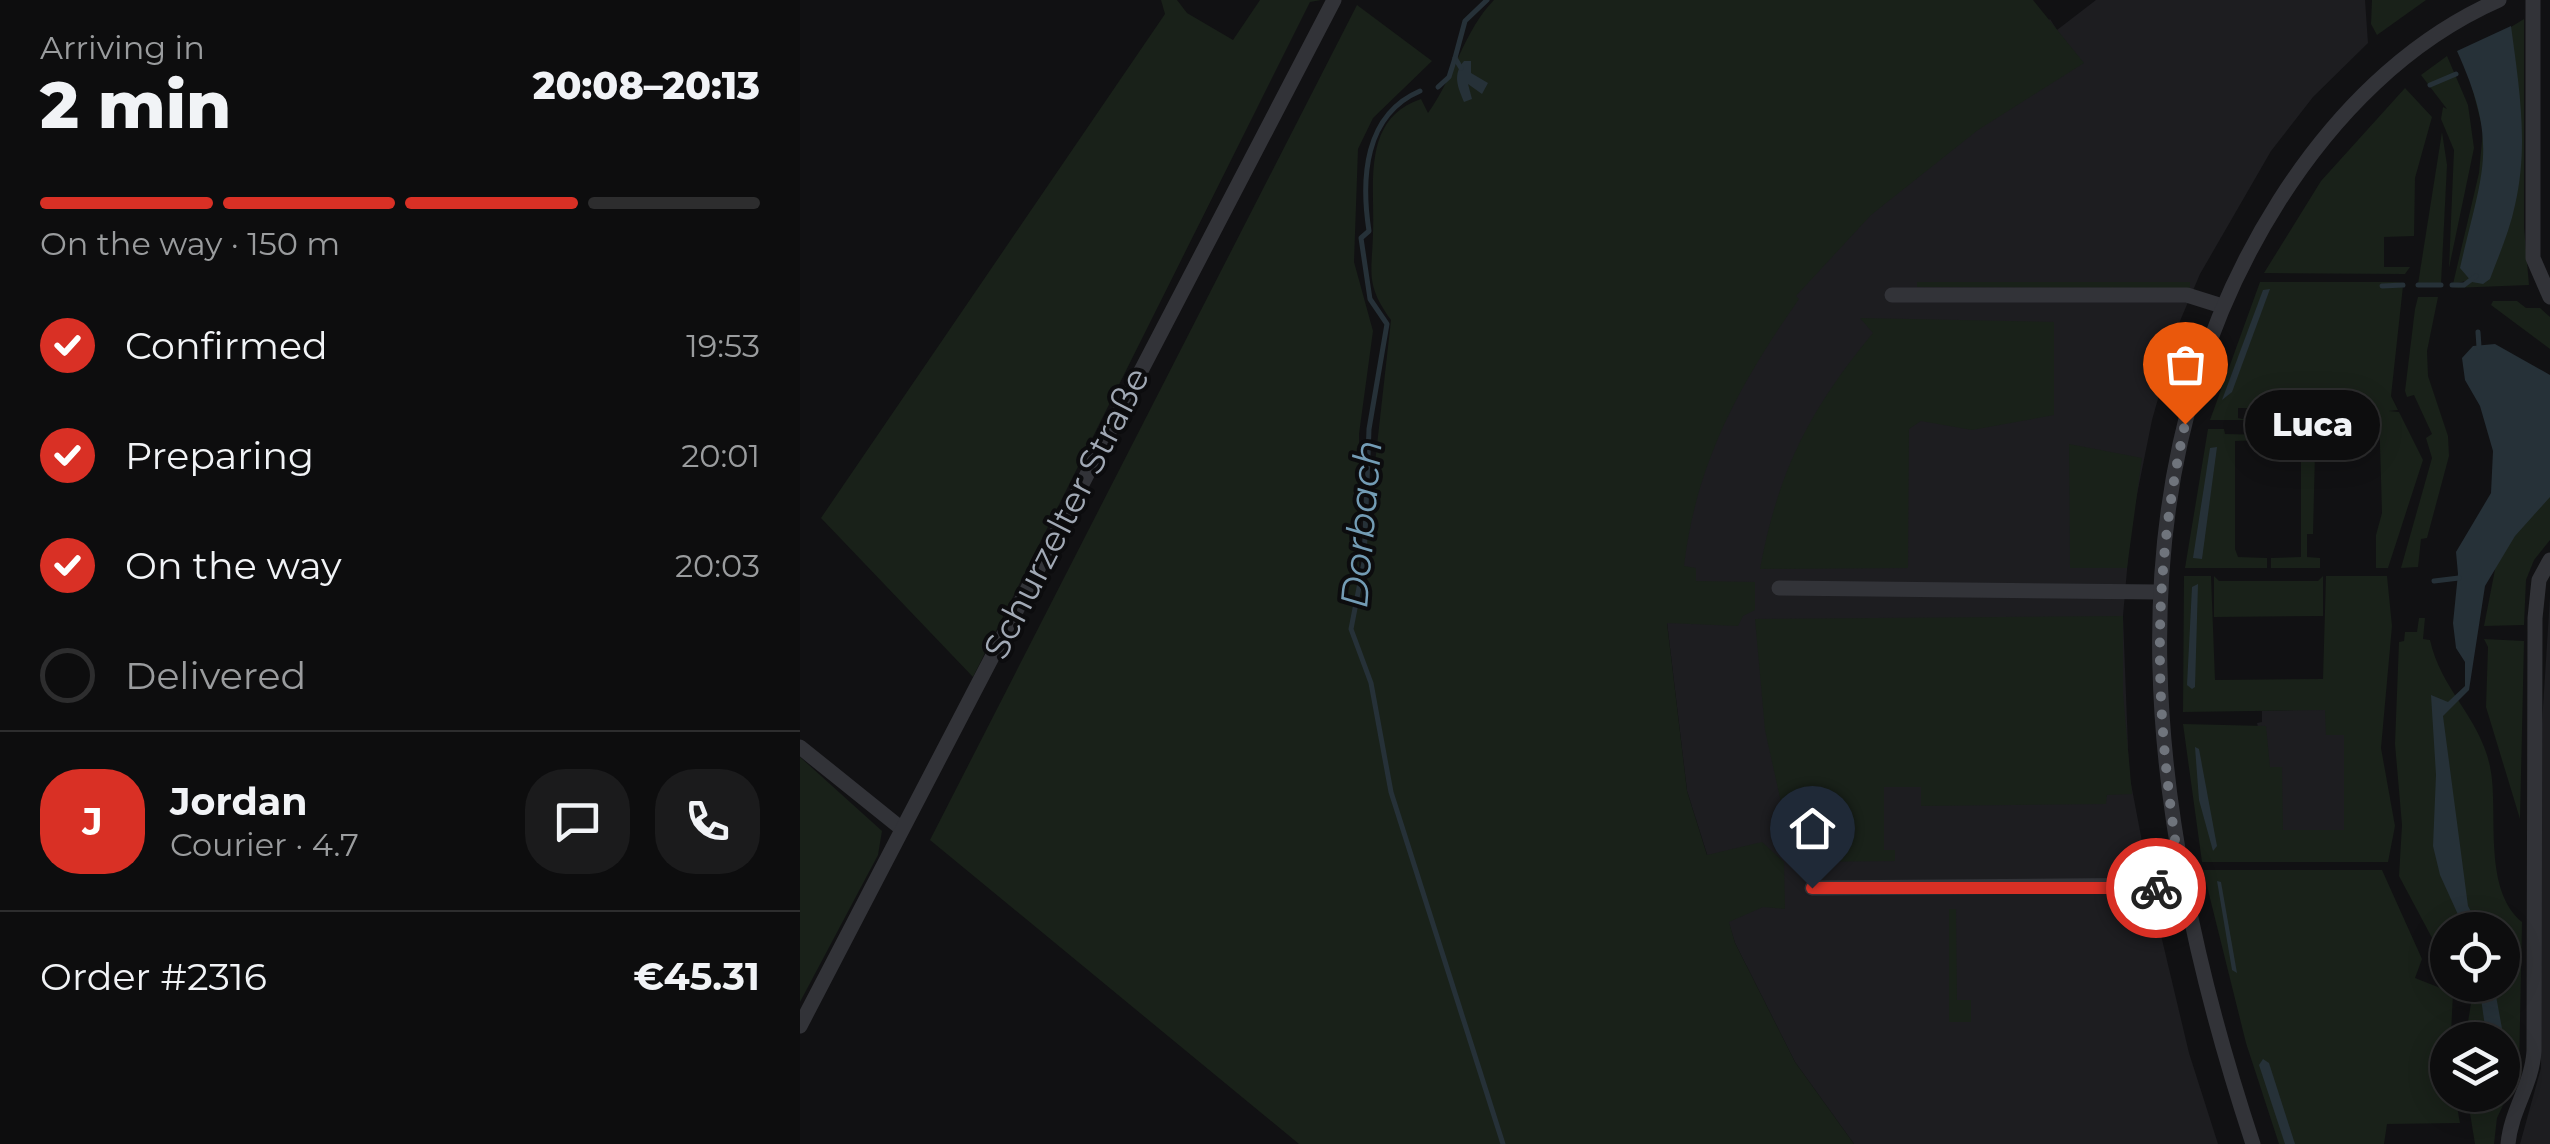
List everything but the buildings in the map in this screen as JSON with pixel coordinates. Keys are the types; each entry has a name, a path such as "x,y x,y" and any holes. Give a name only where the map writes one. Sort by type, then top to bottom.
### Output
{"street":[{"name":"Schurzelter Straße","path":"800,1026 1334,0"},
{"path":"2253,1144 2208,995 2182,885 2159,718 2159,592 2173,480 2188,410 2222,306 2271,214 2336,124 2397,64 2500,0"},
{"path":"2533,0 2533,258 2550,297"},
{"path":"1892,294 2187,295 2222,306"},
{"path":"2508,1144 2514,1111 2532,1076 2533,1064 2535,618 2539,580 2550,560"},
{"path":"1779,588 2159,592"},
{"path":"800,747 902,829"},
{"path":"1812,888 2182,885"}],"shaded area":[{"path":"1161,0 1177,0 1187,13 1233,40 1260,0 1321,0 1310,2 973,677 821,518 1165,14"},
{"path":"1494,0 2033,0 2084,63 1978,130 1871,215 1796,296 1799,299 1740,393 1710,458 1690,528 1684,566 1696,568 1696,581 1755,582 1755,610 1743,616 1738,626 1667,623 1687,791 1707,855 1762,842 1784,862 1785,909 1763,907 1729,922 1735,943 1795,1062 1854,1144 1299,1144 930,840 1357,5 1432,61 1373,118 1358,149 1354,262 1373,331 1359,434 1359,606 1391,320 1377,297 1372,278 1375,155 1388,121 1402,108 1421,99 1428,113 1475,25"},
{"path":"2096,0 2365,0 2368,43 2313,97 2271,151 2200,274 2180,321 2152,420 2131,524 2123,616 2129,773 2155,910 2189,1053 2218,1144 1854,1144 1795,1062 1735,943 1687,791 1666,614 1694,452 1783,286 2050,19 2057,30"},
{"path":"2372,0 2426,0 2377,35 2371,24"},
{"path":"2524,19 2524,227 2529,285 2452,288 2465,286 2470,280 2453,284 2479,173 2483,130 2464,56"},
{"path":"2511,26 2521,116 2519,183 2504,242 2490,279 2483,284 2472,282 2460,268 2480,182 2483,136 2479,111 2457,51"},
{"path":"2447,56 2468,105 2474,148 2449,268 2454,150 2441,119 2443,107 2447,109 2421,75"},
{"path":"1464,61 1471,61 1471,73 1488,83 1482,94 1468,84 1472,99 1464,102 1457,76"},
{"path":"2405,88 2432,117 2415,178 2414,236 2384,237 2384,267 2410,267 2405,274 2264,273 2321,181"},
{"path":"2442,132 2447,165 2441,284 2418,284"},
{"path":"1917,282 2190,282 2190,288 1917,287"},
{"path":"2260,282 2403,282 2382,285 2403,286 2391,396 2398,410 2389,411 2399,412 2423,460 2388,568 2376,568 2376,535 2382,513 2379,410 2238,408 2238,418 2247,420 2210,420"},
{"path":"2270,289 2232,392 2222,400 2263,290"},
{"path":"2418,297 2438,297 2427,351 2428,376 2448,436 2449,456 2427,538 2421,539 2418,567 2401,568 2432,458 2426,438 2432,434 2414,395 2407,397 2405,391 2415,309"},
{"path":"2493,301 2517,301 2526,308 2540,308 2550,317 2550,349 2491,305"},
{"path":"1860,318 2054,322 2054,415 1972,430 1921,421 1909,429 1908,568 1760,569 1776,501 1800,443 1831,388 1873,333"},
{"path":"2495,344 2550,375 2550,497 2515,536 2485,586 2469,690 2443,716 2471,912 2457,912 2440,875 2433,846 2436,775 2431,695 2448,702 2465,686 2465,662 2456,648 2453,623 2456,552 2491,493 2493,451 2480,406 2465,380 2462,358 2473,346"},
{"path":"2306,412 2316,412 2313,534 2307,534 2307,557 2320,558 2320,568 2271,568 2271,558 2301,557 2301,440 2271,439 2271,430 2280,430 2280,437 2308,437"},
{"path":"2208,429 2224,429 2225,434 2267,435 2263,440 2235,441 2235,549 2238,557 2267,558 2267,568 2185,568"},
{"path":"2069,444 2142,458 2127,568 2070,568"},
{"path":"2217,447 2202,559 2193,558 2210,448"},
{"path":"2550,489 2550,540 2534,560 2526,580 2524,625 2484,626 2499,549"},
{"path":"2184,576 2211,576 2215,680 2323,679 2326,576 2387,576 2392,626 2381,748 2395,826 2388,862 2202,862 2183,724 2266,726 2270,767 2282,767 2283,830 2344,830 2344,735 2326,735 2325,710 2183,712"},
{"path":"2214,576 2219,581 2318,581 2323,576 2323,616 2214,617"},
{"path":"2198,584 2192,689 2187,685 2192,587"},
{"path":"2550,597 2550,1144 2520,1144 2541,1068 2541,739"},
{"path":"2123,616 2123,694 2132,794 2107,795 2106,804 1921,806 1921,787 1884,787 1884,850 1895,850 1895,861 1798,862 1778,838 1788,834 1765,730 1755,619"},
{"path":"2419,618 2425,618 2423,639 2430,640 2443,675 2487,753 2497,872 2513,912 2430,912 2430,934 2399,876 2402,825 2395,744 2399,642 2404,641 2405,632 2417,632"},
{"path":"2484,639 2524,641 2520,819 2486,707 2488,647"},
{"path":"2326,709 2344,735 2344,830 2282,830 2257,723 2262,722 2262,711"},
{"path":"2195,747 2199,749 2217,846 2213,851 2199,800"},
{"path":"800,757 882,831 878,855 800,1002"},
{"path":"2203,870 2382,870 2422,959 2415,978 2430,984 2430,1002 2453,1002 2452,1022 2430,1022 2430,1112 2458,1112 2460,1123 2387,1124 2384,1144 2279,1144 2246,1043"},
{"path":"2217,881 2221,882 2237,973 2232,970"},
{"path":"1949,909 1956,909 1957,1000 1971,1000 1971,1022 1949,1022"},
{"path":"2520,920 2522,922 2520,1022 2468,1022 2471,1002 2520,1002"},
{"path":"2481,1002 2497,1002 2501,1022 2484,1022"},
{"path":"2263,1059 2269,1063 2295,1144 2285,1144 2259,1065"},
{"path":"2470,1112 2500,1112 2494,1144 2475,1144"}],"waterway":[{"path":"1461,68 1455,58 1465,21 1487,0"},
{"name":"Dorbach","path":"1438,87 1449,77 1455,58"},
{"path":"2430,85 2456,74"},
{"name":"Dorbach","path":"1420,91 1387,116 1370,150 1367,170 1369,231 1361,238 1370,299 1387,324 1369,429 1364,562 1351,629 1371,683 1391,792 1503,1144"},
{"path":"2452,285 2464,285 2476,276"},
{"path":"2382,286 2403,285"},
{"path":"2418,285 2441,285"},
{"path":"2478,332 2479,347"},
{"path":"2434,581 2459,578"}],"way so far":[{"path":"2156,888 2182,885 2165,778 2157,670 2161,571 2185,424"}],"place":[{"name":"Luca","path":"2185,424"}],"route":[{"path":"1812,888 2156,888"}]}
